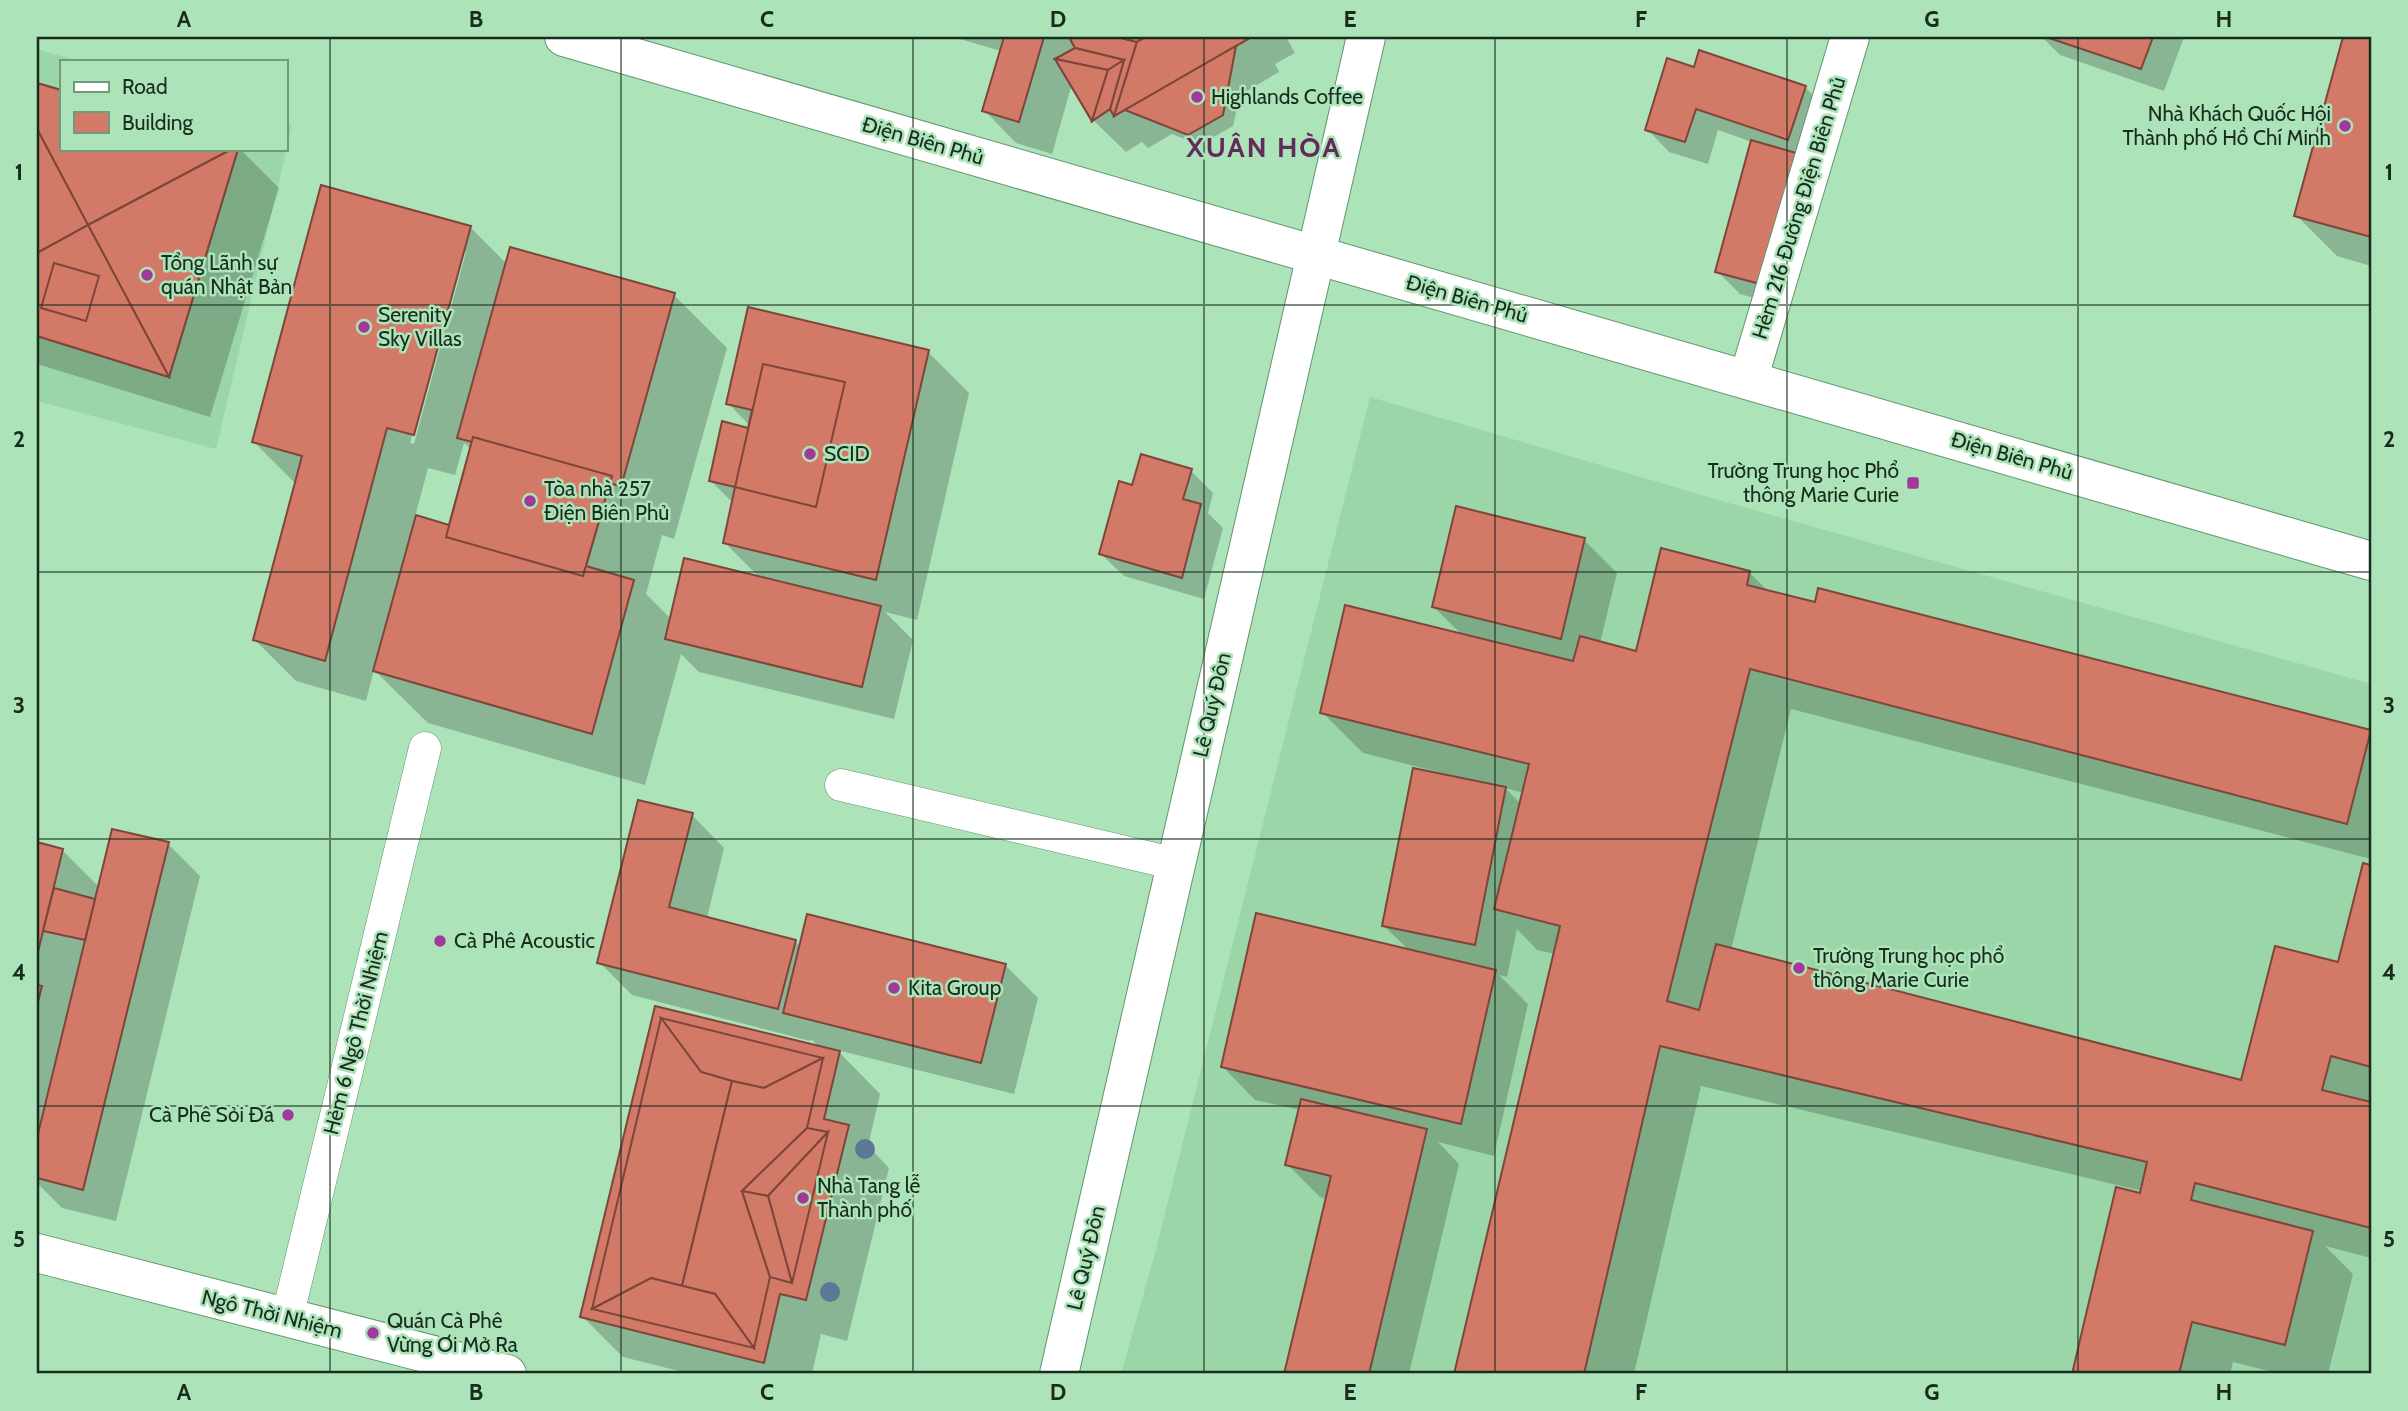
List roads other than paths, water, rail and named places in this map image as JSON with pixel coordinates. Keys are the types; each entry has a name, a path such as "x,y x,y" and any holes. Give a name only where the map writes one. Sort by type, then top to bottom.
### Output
{"street":[{"name":"Điện Biên Phủ","path":"564,37 2371,561"},
{"name":"Lê Quý Đôn","path":"1059,1374 1366,37"},
{"name":"Hẻm 216 Đường Điện Biên Phủ","path":"1748,380 1850,37"},
{"name":"Ngô Thời Nhiệm","path":"37,1253 506,1374"}],"lane":[{"name":"Hẻm 6 Ngô Thời Nhiệm","path":"287,1318 425,748"},
{"path":"841,785 1176,864"}],"place":[{"name":"Highlands Coffee","path":"1197,97"},
{"name":"Nhà Khách Quốc Hội Thành phố Hồ Chí Minh","path":"2345,126"},
{"name":"Tổng Lãnh sự quán Nhật Bản","path":"147,275"},
{"name":"Serenity Sky Villas","path":"364,327"},
{"name":"SCID","path":"810,454"},
{"name":"Trường Trung học Phổ thông Marie Curie","path":"1913,483"},
{"name":"Tòa nhà 257 Điện Biên Phủ","path":"530,501"},
{"name":"Cà Phê Acoustic","path":"440,941"},
{"name":"Trường Trung học phổ thông Marie Curie","path":"1799,968"},
{"name":"Kita Group","path":"894,988"},
{"name":"Cà Phê Sỏi Đá","path":"288,1115"},
{"name":"Nhà Tang lễ Thành phố","path":"803,1198"},
{"name":"Quán Cà Phê Vừng Ơi Mở Ra","path":"373,1333"}],"district":[{"name":"XUÂN HÒA","path":"1264,147"}]}
